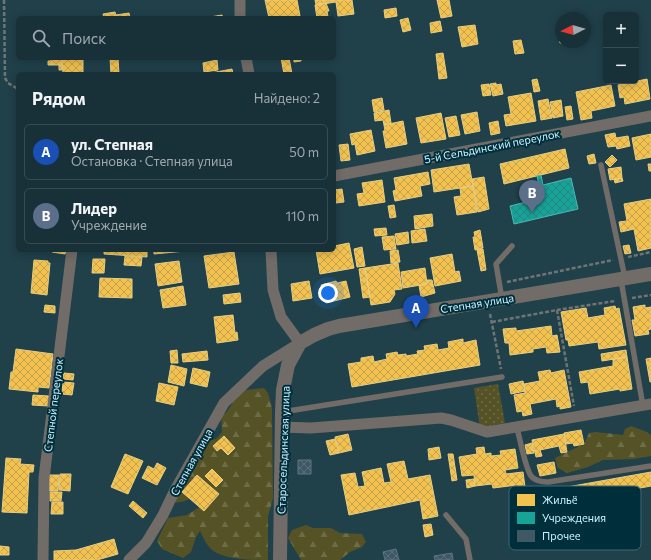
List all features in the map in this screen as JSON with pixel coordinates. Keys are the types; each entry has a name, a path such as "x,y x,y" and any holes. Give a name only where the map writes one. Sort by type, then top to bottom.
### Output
{"street":[{"path":"240,0 240,16"},
{"path":"246,60 249,72"},
{"name":"5-й Сельдинский переулок","path":"336,176 651,116"},
{"name":"Степной переулок","path":"43,560 44,478 72,252"},
{"path":"271,252 273,290 281,317 300,343"},
{"name":"Степная улица","path":"129,560 146,543 163,515 174,492 224,403 263,366 314,335 339,326 651,274"},
{"name":"Старосельдинская улица","path":"280,560 281,427 283,390 288,365 300,343"},
{"path":"281,427 310,428 440,418 452,420 487,432 647,405"}],"lane":[{"path":"601,165 621,258 624,300 647,405"},
{"path":"502,299 496,264 512,246"},
{"path":"282,412 502,377"},
{"path":"517,428 531,476 540,482 651,466"},
{"path":"446,515 466,539 470,560"}],"path":[{"path":"4,0 5,78 8,83 16,88"},
{"path":"500,284 651,252"},
{"path":"492,322 651,295"},
{"path":"488,302 502,377"},
{"path":"557,310 576,417"}],"green space":[{"path":"498,384 505,423 480,428 474,388"},
{"path":"264,388 268,393 272,408 273,498 268,517 268,560 249,560 217,553 209,546 200,531 196,537 191,552 183,558 162,549 157,541 168,518 187,515 201,506 195,496 185,501 173,503 206,440 216,439 222,432 221,415 226,413 232,404 230,394"},
{"path":"631,426 651,435 651,456 634,459 603,460 588,467 567,473 558,468 555,458 584,444 589,433 596,432 623,435 625,429"},
{"path":"306,525 313,528 331,528 340,533 362,534 366,542 362,547 350,552 340,560 301,560 288,538 292,530"}],"building: Жильё":[{"path":"265,0 297,0 300,16 269,16"},
{"path":"315,0 352,0 354,14 338,16 336,2 316,5"},
{"path":"437,0 449,0 452,16 441,18"},
{"path":"326,3 329,11 327,11 328,16 317,16 315,5"},
{"path":"396,8 397,16 385,18 384,10"},
{"path":"115,12 116,15 129,13 130,16 104,16 103,14"},
{"path":"408,18 411,30 403,32 400,20"},
{"path":"440,21 442,31 431,33 430,23"},
{"path":"475,25 478,44 462,47 458,27"},
{"path":"521,40 524,53 515,54 513,41"},
{"path":"443,53 447,78 439,79 436,54"},
{"path":"62,60 62,70 59,70 59,65 48,65 48,61"},
{"path":"62,60 83,60 83,72 63,72"},
{"path":"110,60 118,60 119,72 111,72"},
{"path":"217,60 218,70 204,72 203,63"},
{"path":"281,60 289,60 292,72 284,72"},
{"path":"294,60 301,60 301,61 294,62"},
{"path":"232,69 233,72 216,72"},
{"path":"537,79 540,91 534,92 532,80"},
{"path":"647,79 650,99 625,104 624,97 620,98 618,85 639,84 639,81"},
{"path":"496,83 496,85 501,84 503,94 493,96 490,84"},
{"path":"489,84 491,95 483,96 481,85"},
{"path":"611,85 615,106 591,111 592,118 581,120 576,92"},
{"path":"531,93 536,121 506,126 504,115 511,114 508,97"},
{"path":"382,98 384,110 374,112 372,100"},
{"path":"548,99 552,118 541,120 538,101"},
{"path":"561,100 563,116 553,118 550,102"},
{"path":"571,106 573,119 567,120 565,107"},
{"path":"389,110 391,123 384,125 383,120 375,121 374,113"},
{"path":"477,112 480,131 465,134 461,115"},
{"path":"441,113 446,139 421,143 416,118"},
{"path":"456,116 460,135 449,137 445,118"},
{"path":"403,121 407,144 386,148 383,131 385,131 384,125"},
{"path":"498,121 500,133 491,135 489,123"},
{"path":"371,130 375,151 357,155 355,144 352,145 350,134"},
{"path":"615,133 616,138 628,136 630,146 617,149 616,146 608,147 605,135"},
{"path":"651,134 651,157 636,160 632,138"},
{"path":"348,144 350,160 341,161 339,145"},
{"path":"565,149 569,168 504,184 500,164"},
{"path":"594,154 596,163 589,164 587,156"},
{"path":"612,155 617,160 610,167 605,162"},
{"path":"469,164 473,186 434,192 431,170"},
{"path":"648,164 651,164 651,171 649,171"},
{"path":"621,167 622,178 610,180 608,169"},
{"path":"428,172 430,184 420,186 422,196 395,201 393,191 396,190 394,178"},
{"path":"484,177 489,209 478,212 472,179"},
{"path":"622,178 623,181 615,183 614,179"},
{"path":"382,180 385,202 359,206 357,194 364,193 362,183"},
{"path":"473,186 477,212 457,215 454,197 461,196 460,188"},
{"path":"342,189 344,202 336,203 336,190"},
{"path":"651,199 651,248 638,251 634,229 621,232 619,222 627,221 624,204"},
{"path":"394,205 396,217 390,218 388,206"},
{"path":"432,214 433,226 415,229 414,216"},
{"path":"386,228 387,235 375,236 374,229"},
{"path":"425,229 427,241 412,243 411,231"},
{"path":"480,230 483,248 475,250 473,237 475,237 474,232"},
{"path":"408,232 409,243 397,245 395,234"},
{"path":"394,236 396,249 384,250 382,237"},
{"path":"349,243 354,268 320,274 316,252 336,252 336,246"},
{"path":"629,245 631,253 625,254 623,246"},
{"path":"362,247 365,266 357,267 354,249"},
{"path":"483,249 486,270 481,271 477,250"},
{"path":"398,250 400,262 391,263 390,251"},
{"path":"52,252 66,252 65,254"},
{"path":"104,252 147,252 147,257 104,254"},
{"path":"154,252 175,252 154,254"},
{"path":"234,252 239,284 209,288 204,256"},
{"path":"452,254 455,272 459,271 461,281 435,286 430,258"},
{"path":"125,256 142,257 141,266 124,265"},
{"path":"93,259 105,259 104,273 92,273"},
{"path":"34,260 48,261 48,263 50,263 47,295 31,293"},
{"path":"179,261 182,282 158,286 155,264"},
{"path":"398,263 402,289 394,290 395,294 390,302 371,305 365,268"},
{"path":"365,268 370,297 363,298 359,269"},
{"path":"425,268 427,284 403,288 401,272"},
{"path":"100,278 132,279 132,298 99,297"},
{"path":"427,280 432,280 435,293 421,297 419,285 427,284"},
{"path":"309,281 312,298 293,301 291,284"},
{"path":"336,281 337,283 346,281 350,297 326,303 321,285"},
{"path":"183,286 186,305 163,308 160,290"},
{"path":"240,293 241,302 224,304 223,295"},
{"path":"45,305 55,306 55,313 44,312"},
{"path":"645,305 645,308 651,307 651,329 648,330 649,334 635,336 632,320 635,320 633,307"},
{"path":"615,306 616,309 619,308 626,345 599,349 598,342 569,346 568,340 566,340 561,312 586,308 588,318 605,315 604,308"},
{"path":"233,315 235,333 237,332 238,340 217,343 214,317"},
{"path":"551,326 552,336 557,335 560,352 547,353 546,347 533,349 533,352 510,355 509,343 505,343 503,329 516,328 516,331"},
{"path":"463,339 463,343 476,340 480,365 352,387 348,364 361,362 361,358 373,356 374,362 387,359 386,354 397,352 398,355 406,354 406,356 418,354 417,351 425,350 424,346 437,344 438,350 449,348 448,342"},
{"path":"16,349 53,354 49,388 38,387 38,392 9,389"},
{"path":"177,350 178,363 171,363 170,351"},
{"path":"626,350 627,357 602,361 601,354"},
{"path":"207,351 208,360 183,362 182,354"},
{"path":"627,357 632,389 620,391 620,389 590,394 588,382 581,383 579,372 613,366 613,359"},
{"path":"651,358 651,382 650,382 646,359"},
{"path":"171,365 187,369 184,386 168,382"},
{"path":"193,368 210,372 207,387 190,383"},
{"path":"550,370 551,373 564,370 571,407 560,409 560,406 557,407 556,399 530,404 532,414 523,416 522,411 517,412 514,395 525,393 524,384 540,381 538,372"},
{"path":"64,373 74,374 73,380 63,379"},
{"path":"523,381 525,391 511,394 509,384"},
{"path":"63,382 74,383 72,395 62,394"},
{"path":"159,383 178,387 174,405 156,401"},
{"path":"33,395 49,396 48,406 32,405"},
{"path":"581,430 584,444 574,446 573,443 566,444 564,433"},
{"path":"348,434 352,450 339,453 335,437"},
{"path":"564,434 567,452 561,453 559,446 540,450 542,456 536,457 532,440"},
{"path":"224,436 235,448 228,455 221,448 217,451 213,446"},
{"path":"335,439 339,453 330,455 326,441"},
{"path":"532,443 534,453 527,454 525,445"},
{"path":"439,447 441,458 429,460 428,449"},
{"path":"484,447 485,454 491,453 491,456 501,455 500,451 515,449 518,468 505,470 506,474 523,472 525,486 517,485 493,488 492,484 475,486 474,475 462,476 459,457 477,454 476,448"},
{"path":"125,454 143,461 128,494 111,487"},
{"path":"448,454 453,454 457,480 452,481"},
{"path":"6,458 21,459 20,464 34,465 33,472 29,472 27,513 2,512"},
{"path":"404,461 408,479 430,475 438,516 423,519 420,500 349,515 341,475 355,473 358,487 365,486 362,472 381,468 384,483 391,482 387,464"},
{"path":"554,462 556,473 540,476 537,465"},
{"path":"157,463 166,468 157,485 142,478 148,466 154,469"},
{"path":"212,469 223,480 216,487 205,476"},
{"path":"651,472 651,486 641,488 641,486 573,486"},
{"path":"60,474 71,474 70,491 59,490"},
{"path":"49,475 59,475 58,491 49,491"},
{"path":"197,475 219,494 204,511 182,492"},
{"path":"474,479 475,486 467,488 466,480"},
{"path":"50,492 62,492 61,501 50,501"},
{"path":"133,501 147,513 143,518 129,506"},
{"path":"52,502 63,502 63,514 51,514"},
{"path":"431,524 433,535 425,537 423,525"},
{"path":"114,539 118,554 97,560 54,560 54,551 76,550"},
{"path":"0,546 9,547 9,555 0,555"}],"building: Учреждения":[{"path":"541,175 543,185 571,178 578,209 514,224 510,206 542,198 537,176"}],"building: Прочее":[{"path":"298,460 311,460 311,474 298,474"},
{"path":"396,549 399,560 385,560 383,552"},
{"path":"452,553 453,560 435,560 434,556"}],"place":[{"name":"Лидер","path":"532,213"},
{"name":"ул. Степная","path":"416,328"}]}
